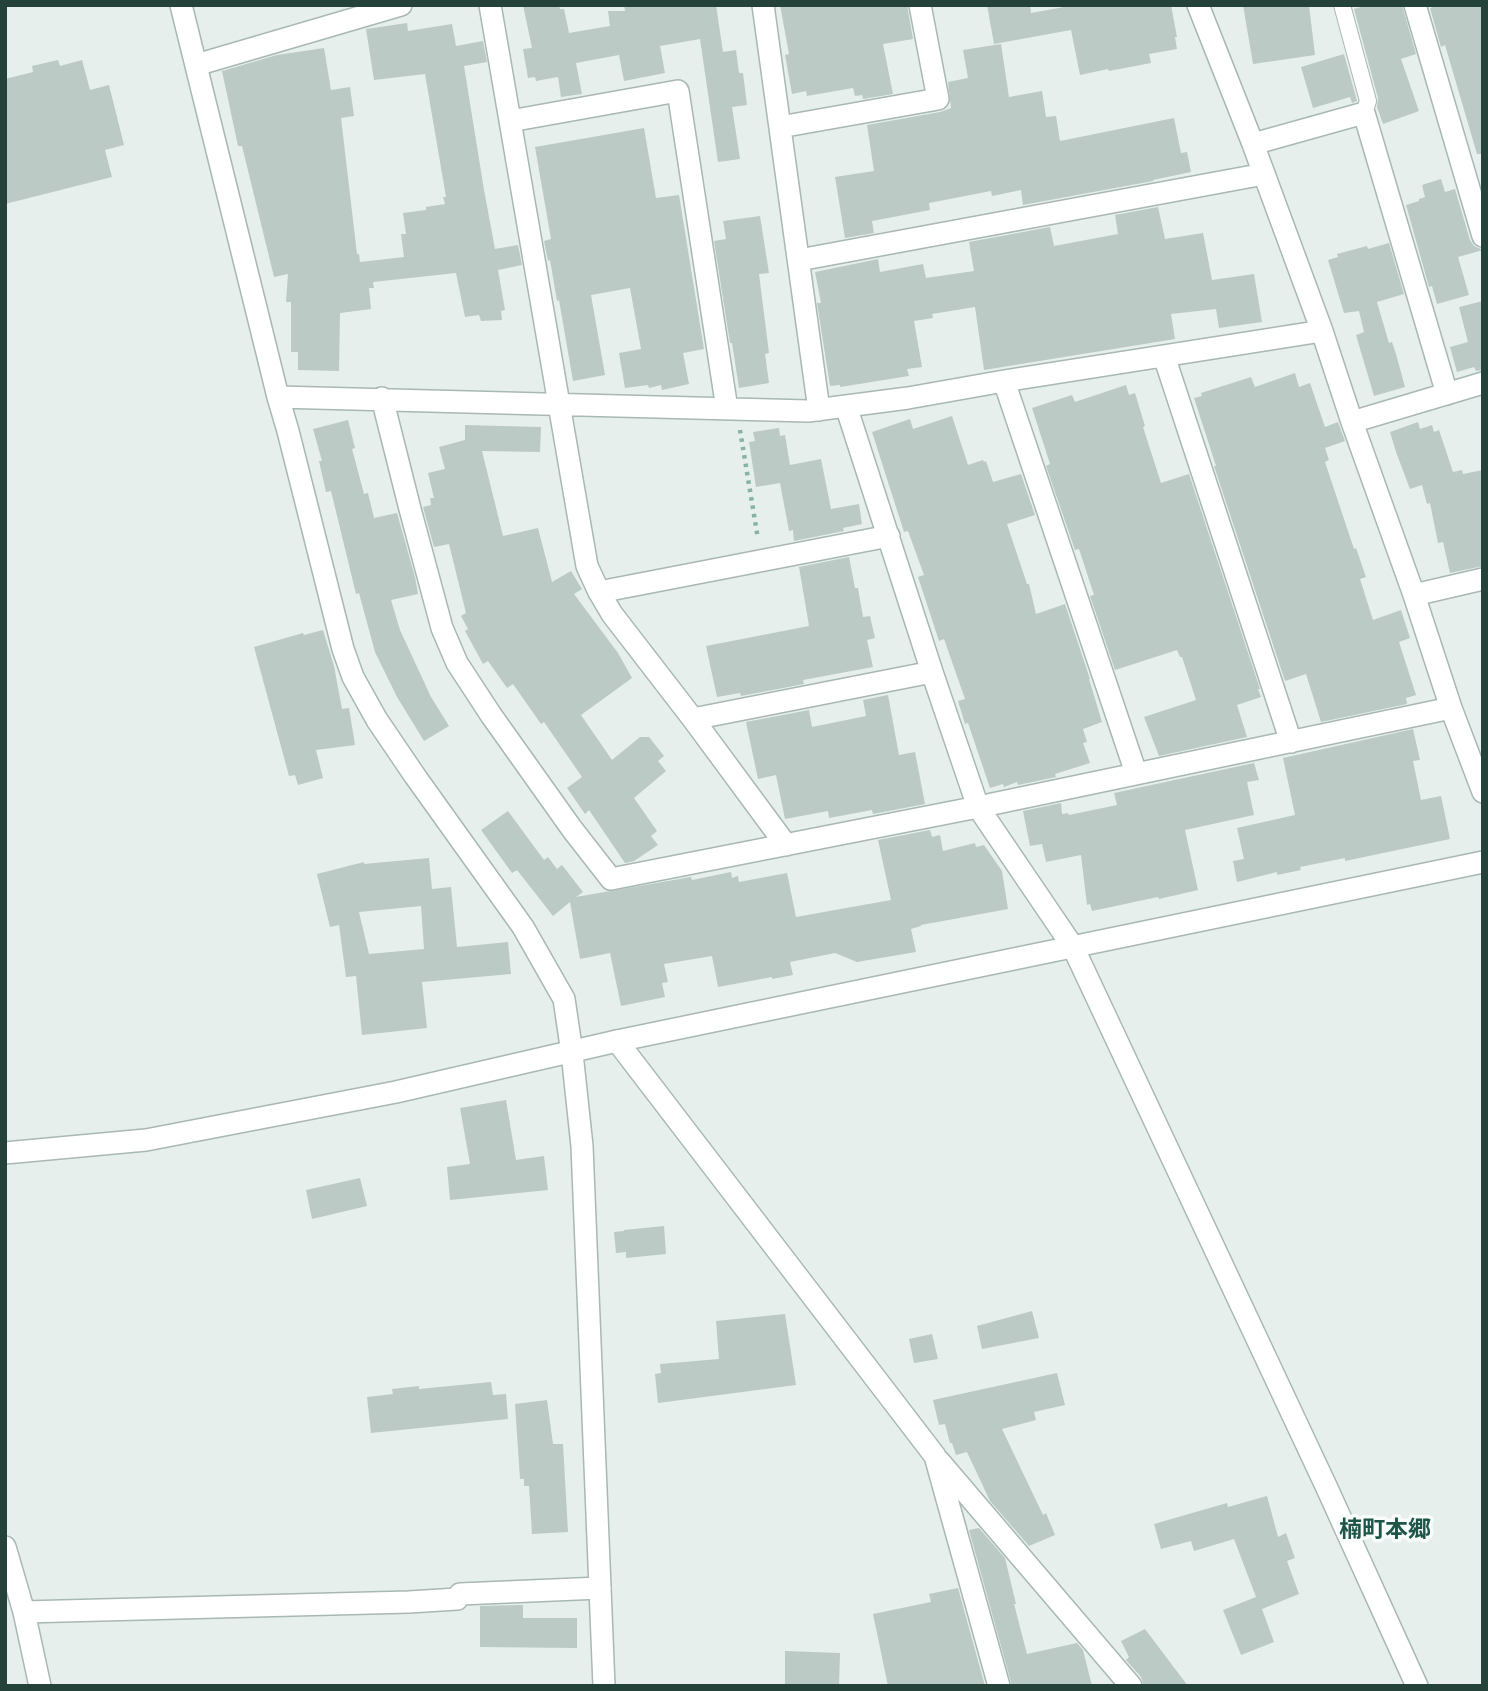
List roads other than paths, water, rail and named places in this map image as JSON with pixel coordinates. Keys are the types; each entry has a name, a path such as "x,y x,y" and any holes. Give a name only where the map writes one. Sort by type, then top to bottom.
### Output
{"street":[{"path":"181,5 278,397 343,649 353,677 392,743 523,927 564,999 582,1146 604,1686"},
{"path":"196,65 401,5"},
{"path":"490,5 587,566 611,614 786,845"},
{"path":"762,5 819,410"},
{"path":"780,127 938,99 920,5"},
{"path":"1198,5 1322,331 1451,708 1483,792"},
{"path":"1415,5 1483,236"},
{"path":"510,121 678,90 732,409"},
{"path":"1253,144 1364,113 1447,394"},
{"path":"799,260 1264,174"},
{"path":"278,397 808,411 908,398 1322,331"},
{"path":"1164,356 1292,742"},
{"path":"1004,381 1136,773"},
{"path":"1352,422 1483,383"},
{"path":"382,398 442,628 457,663 572,829 611,879 978,807 1451,708"},
{"path":"846,406 978,807 1073,947 1417,1686"},
{"path":"599,592 888,536"},
{"path":"1414,595 1483,579"},
{"path":"693,719 932,672"},
{"path":"5,1153 146,1140 396,1092 617,1041 1483,862"},
{"path":"617,1041 935,1456 1131,1686"},
{"path":"935,1456 999,1686"},
{"path":"5,1547 24,1612 40,1686"},
{"path":"24,1612 409,1602 457,1599 460,1594 600,1588"}],"lane":[{"path":"1342,5 1368,101 1364,113"}],"district":[{"name":"楠町本郷","path":"1385,1531"}]}
